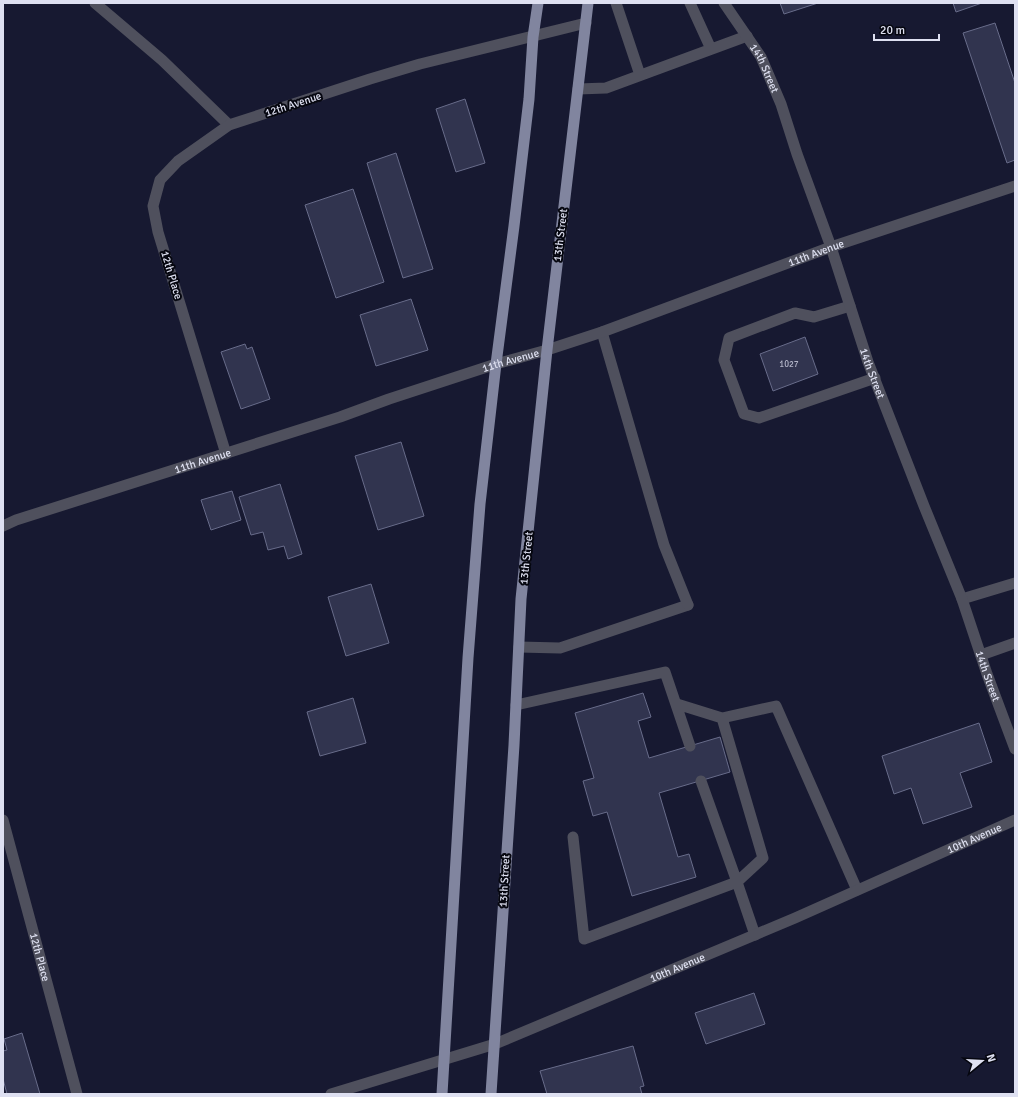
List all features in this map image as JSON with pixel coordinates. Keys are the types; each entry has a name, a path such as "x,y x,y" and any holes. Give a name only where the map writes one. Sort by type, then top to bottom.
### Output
{"main road":[{"path":"442,1094 468,658 480,504 524,138 533,36 538,3"},
{"path":"586,23 591,4"},
{"name":"13th Street","path":"491,1094 516,705 521,599 547,350 586,23"}],"street":[{"path":"95,3 162,60 229,125"},
{"path":"616,3 640,75"},
{"path":"690,3 710,49"},
{"name":"14th Street","path":"724,3 761,57 781,104 875,378 924,506 962,599 1015,749"},
{"name":"12th Avenue","path":"229,125 370,78 420,64 586,23"},
{"path":"578,89 606,88 747,36"},
{"name":"12th Place","path":"226,454 158,232 153,206 160,180 178,161 229,125"},
{"name":"11th Avenue","path":"3,526 16,520 226,454 496,364 547,350 602,332 831,247 1015,186"},
{"path":"850,306 814,317 794,313 729,338 724,360 744,414 759,418 875,378"},
{"path":"519,647 560,648 688,605 664,545 602,332"},
{"path":"962,599 1015,583"},
{"path":"981,655 1015,643"},
{"path":"516,705 665,672 690,746"},
{"path":"677,704 722,718 776,706 857,890"},
{"path":"573,837 584,939 737,882 763,858 722,718"},
{"path":"701,781 755,935"},
{"name":"12th Place","path":"3,820 77,1094"},
{"name":"10th Avenue","path":"331,1094 495,1044 755,935 1015,820"}],"building":[{"path":"780,3 818,3 784,14"},
{"path":"953,3 982,3 956,12"},
{"path":"995,23 1015,83 1015,160 1007,163 963,33"},
{"path":"465,99 485,163 456,172 436,109"},
{"path":"396,153 433,269 403,278 367,163"},
{"path":"353,189 384,282 336,298 305,205"},
{"path":"411,299 428,350 376,366 360,315"},
{"path":"805,337 818,374 773,391 760,354"},
{"path":"245,344 247,349 252,347 270,399 241,409 221,352"},
{"path":"401,442 424,516 378,530 355,456"},
{"path":"280,484 302,554 288,559 284,546 268,550 263,532 251,535 239,497"},
{"path":"232,491 241,520 211,530 201,500"},
{"path":"371,584 389,643 346,656 328,597"},
{"path":"643,693 651,717 638,721 649,758 720,737 730,772 659,793 678,857 689,854 696,877 632,896 607,812 593,816 583,781 594,778 575,713"},
{"path":"353,698 366,743 320,756 307,712"},
{"path":"979,723 992,762 960,773 972,807 923,824 911,788 894,794 882,756"},
{"path":"754,993 765,1024 706,1044 695,1013"},
{"path":"22,1033 40,1094 7,1094 3,1079 3,1051 7,1050 4,1039"},
{"path":"633,1046 644,1086 640,1087 642,1094 547,1094 540,1071"}]}
